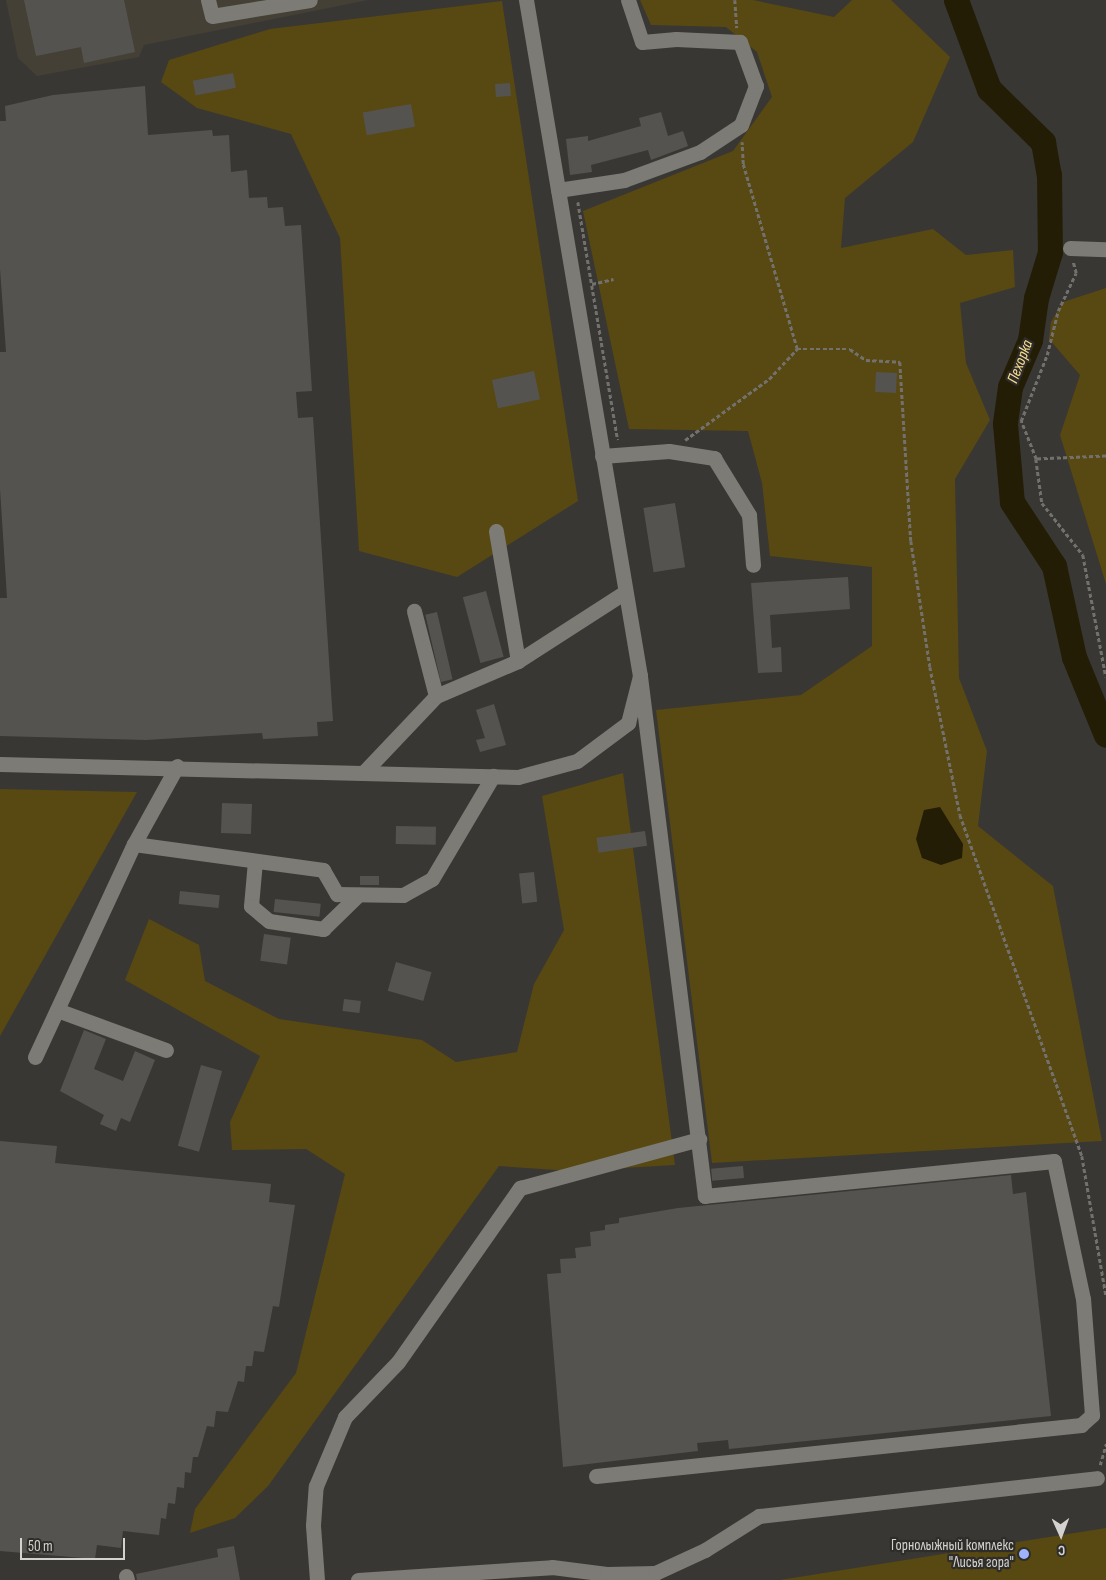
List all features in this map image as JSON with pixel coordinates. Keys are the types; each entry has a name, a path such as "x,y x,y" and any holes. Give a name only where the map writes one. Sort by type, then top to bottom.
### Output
{"street":[{"path":"208,0 212,16 310,0"},
{"path":"526,0 640,676 705,1196 1054,1161 1083,1300 1092,1415 1081,1425 596,1476"},
{"path":"558,190 624,180 700,152 742,125 756,86 740,42 676,39 642,42 628,0"},
{"path":"1070,248 1106,249"},
{"path":"602,456 669,451 714,458 749,515 753,566"},
{"path":"496,531 518,661"},
{"path":"364,772 436,696 518,661 625,592"},
{"path":"414,611 436,696"},
{"path":"0,764 176,766 518,777 577,761 628,724 640,676"},
{"path":"35,1057 134,844 176,766"},
{"path":"134,844 323,870 337,894 403,896 432,879 493,776"},
{"path":"255,860 251,906 269,921 323,929 358,895"},
{"path":"57,1010 166,1050"},
{"path":"317,1580 313,1525 316,1486 345,1417 398,1362 520,1188 699,1138"},
{"path":"358,1580 448,1571 552,1566 607,1574 655,1573 705,1550 759,1516 1097,1478"},
{"path":"427,1580 448,1571"}],"path":[{"path":"735,0 740,42"},
{"path":"742,125 743,164 797,349"},
{"path":"576,188 620,454"},
{"path":"1070,248 1076,274 1058,311 1047,355 1021,421 1036,459 1042,503 1083,555 1106,677"},
{"path":"592,284 613,279"},
{"path":"669,451 770,379 797,349 850,350 866,360 900,362 911,541 930,666 960,815 1082,1156 1106,1294"},
{"path":"1036,459 1106,456"},
{"path":"1097,1478 1106,1444"}],"shaded area":[{"path":"6,0 368,0 144,45 139,57 37,76 18,58"},
{"path":"640,0 753,0 834,17 852,0 891,0 950,57 913,142 845,198 841,248 933,229 966,255 1013,250 1015,287 960,303 966,363 990,420 955,479 959,678 987,751 978,826 1053,886 1102,1141 712,1163 656,710 801,695 872,646 872,567 770,556 762,483 748,431 629,429 583,211 733,151 772,97 757,52 726,27 651,25"},
{"path":"502,1 578,501 457,577 359,551 340,238 291,134 197,108 161,82 169,60 270,29"},
{"path":"1106,288 1106,584 1060,435 1080,375 1049,339 1051,322 1063,302"},
{"path":"623,773 675,1165 571,1171 499,1166 268,1486 235,1518 190,1533 195,1509 296,1373 345,1174 306,1149 232,1150 230,1122 260,1056 125,980 149,919 199,945 205,981 279,1019 422,1040 456,1062 517,1052 534,984 564,930 542,796"},
{"path":"0,789 137,792 0,1036"},
{"path":"940,807 963,844 962,858 941,865 922,858 916,839 924,810"},
{"name":"Горнолыжный комплекс \"Лисья гора\"","path":"1106,1528 1106,1580 780,1580"}],"building":[{"path":"24,0 124,0 135,52 84,63 81,47 36,56"},
{"path":"233,73 236,88 196,96 193,81"},
{"path":"510,83 511,96 496,97 495,84"},
{"path":"145,86 148,135 212,130 213,136 229,135 231,172 247,170 249,198 267,197 268,208 283,207 285,226 301,225 312,391 296,392 298,418 313,417 333,721 317,722 318,736 263,739 262,733 146,740 0,736 0,598 7,598 0,489 0,352 6,352 0,269 0,121 6,121 5,106 53,95"},
{"path":"411,104 415,127 367,135 363,113"},
{"path":"661,112 668,136 683,131 688,146 651,160 648,150 591,165 592,172 570,175 566,139 588,136 588,141 641,126 639,118"},
{"path":"534,371 540,399 498,408 492,380"},
{"path":"876,372 897,373 896,393 875,392"},
{"path":"675,503 685,567 654,572 643,508"},
{"path":"848,577 850,609 770,615 772,648 781,647 782,672 758,673 751,583"},
{"path":"486,591 504,657 480,663 463,597"},
{"path":"437,612 453,679 441,682 425,615"},
{"path":"494,704 506,745 480,752 476,740 485,738 476,710"},
{"path":"222,803 252,804 251,834 221,833"},
{"path":"396,826 436,827 436,845 396,844"},
{"path":"645,831 647,846 599,853 596,838"},
{"path":"534,872 537,902 522,903 519,874"},
{"path":"360,876 379,876 379,885 360,885"},
{"path":"180,891 220,895 218,908 179,904"},
{"path":"275,899 321,904 319,917 274,912"},
{"path":"264,934 291,938 287,964 260,961"},
{"path":"396,962 432,972 423,1001 388,991"},
{"path":"344,999 361,1001 359,1013 343,1011"},
{"path":"84,1030 106,1039 94,1069 123,1081 135,1051 155,1060 130,1122 121,1118 116,1131 100,1124 104,1115 60,1091"},
{"path":"201,1065 222,1071 199,1152 178,1146"},
{"path":"0,1141 57,1146 55,1163 271,1184 269,1202 295,1205 279,1307 273,1306 264,1352 254,1351 252,1366 246,1366 244,1382 238,1381 228,1412 216,1411 214,1427 207,1426 198,1457 193,1457 191,1473 185,1472 184,1488 177,1487 175,1504 168,1503 166,1519 161,1518 159,1535 123,1531 121,1548 97,1545 95,1559 0,1551"},
{"path":"743,1166 744,1178 712,1181 711,1169"},
{"path":"1011,1175 1013,1194 1026,1192 1051,1416 729,1449 728,1440 697,1443 698,1451 563,1467 547,1274 561,1273 560,1259 576,1258 575,1248 591,1246 590,1232 605,1230 605,1225 619,1223 619,1218 678,1208"},
{"path":"234,1546 240,1580 137,1580 136,1574 218,1557 217,1549"}],"waterway":[{"name":"Пехорка","path":"956,0 989,89 1043,142 1049,175 1050,252 1036,298 1030,340 1010,387 1005,424 1012,502 1054,566 1074,657 1106,735"}],"place":[{"name":"Горнолыжный комплекс \"Лисья гора\"","path":"1024,1554"}]}
